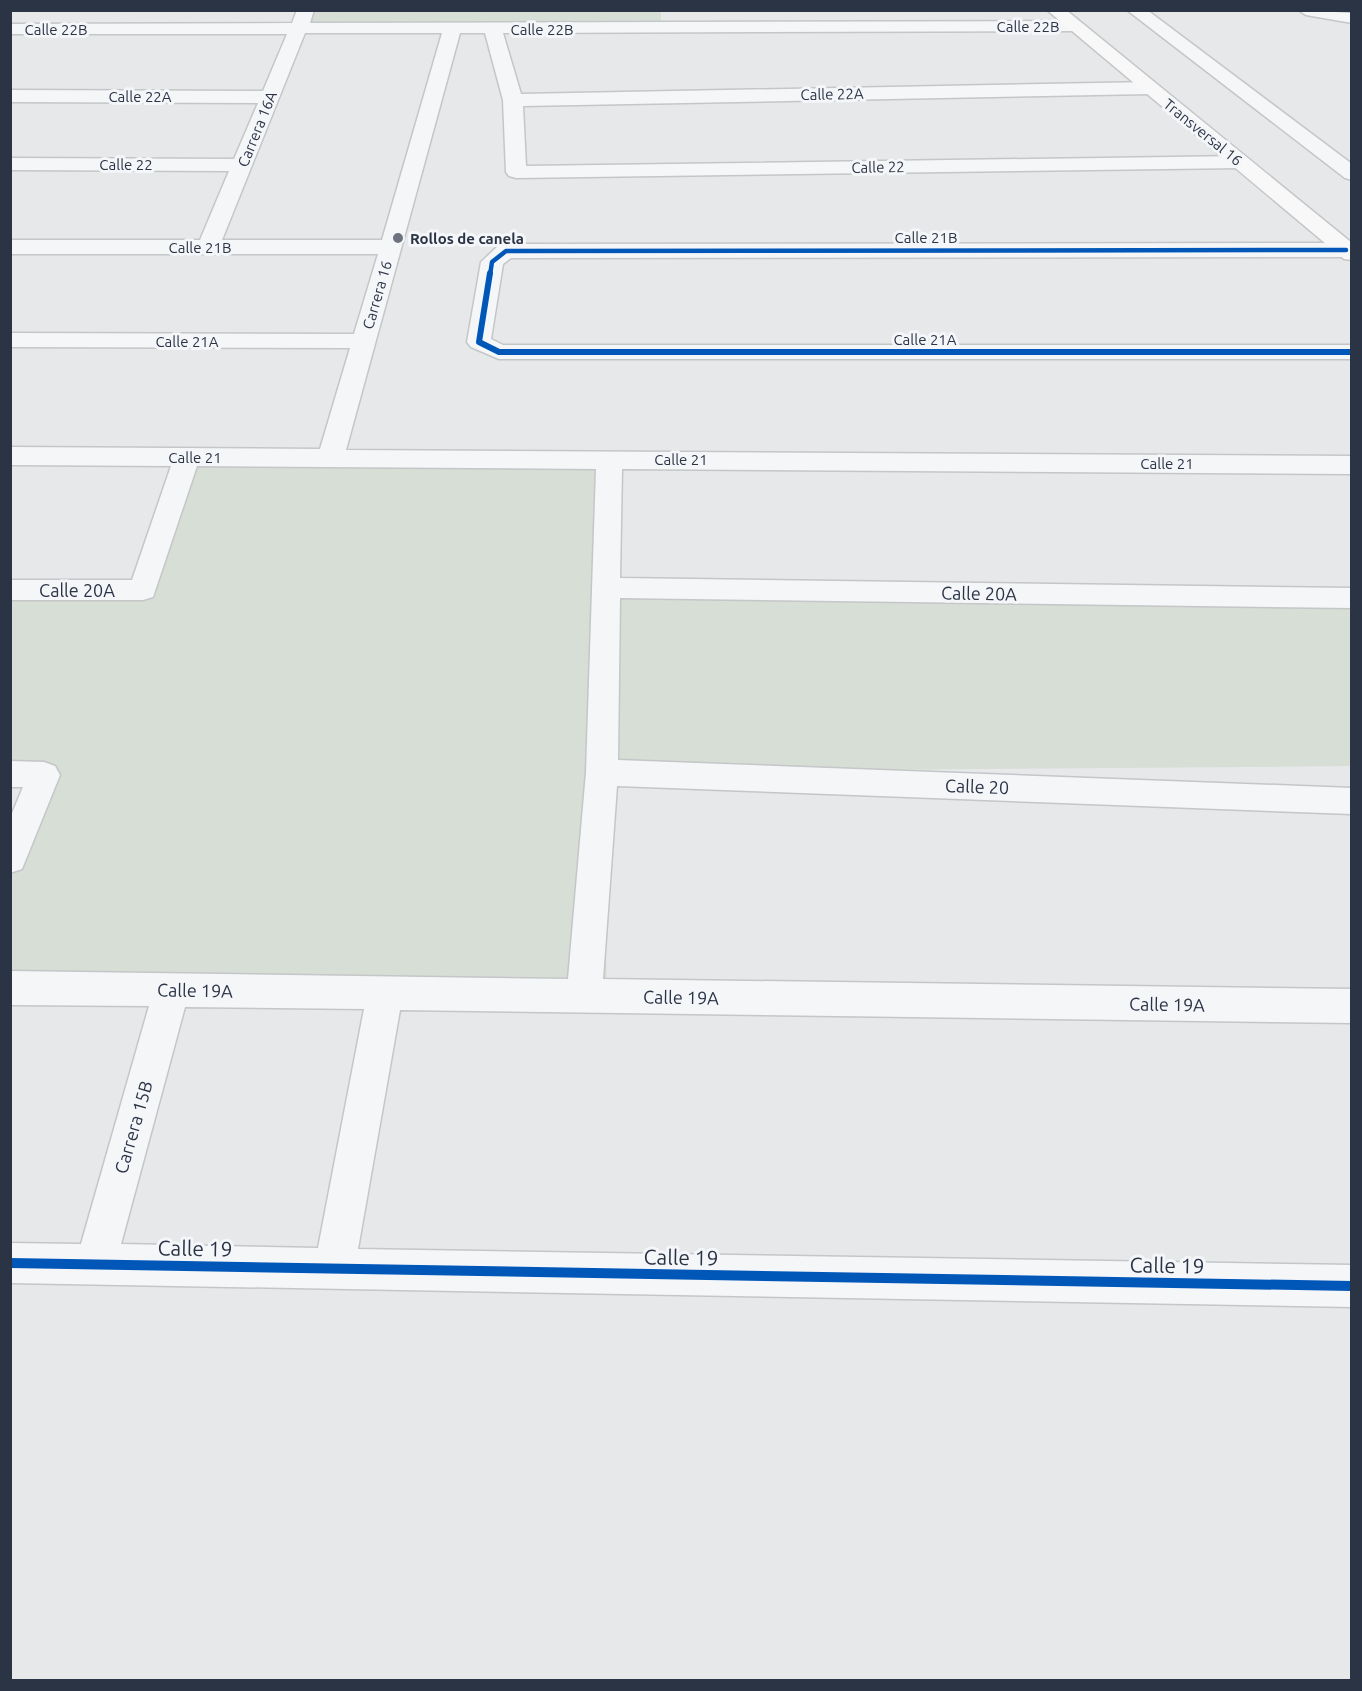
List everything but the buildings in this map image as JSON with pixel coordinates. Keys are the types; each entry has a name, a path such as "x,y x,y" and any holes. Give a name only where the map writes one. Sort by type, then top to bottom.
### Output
{"street":[{"name":"Transversal 16","path":"1055,10 1349,252"},
{"path":"1135,10 1352,174"},
{"path":"1306,10 1352,18"},
{"name":"Calle 22B","path":"10,29 302,19 452,30 661,19 1074,26"},
{"name":"Carrera 16A","path":"208,247 302,19"},
{"path":"494,29 513,100"},
{"name":"Carrera 16","path":"331,457 452,30"},
{"name":"Calle 22A","path":"513,100 1150,88"},
{"name":"Calle 22A","path":"10,96 270,97"},
{"name":"Calle 22","path":"513,100 516,172 1240,162"},
{"name":"Calle 22","path":"10,164 242,165"},
{"name":"Calle 21B","path":"10,247 390,247"},
{"name":"Calle 21B","path":"499,352 479,342 492,262 506,251 1349,252"},
{"name":"Calle 21A","path":"10,340 364,341"},
{"name":"Calle 21A","path":"499,352 1352,352"},
{"name":"Calle 21","path":"10,456 1352,465"},
{"name":"Calle 20A","path":"10,590 143,590 187,457"},
{"path":"584,996 602,772 609,459"},
{"name":"Calle 20A","path":"607,588 1352,597"},
{"name":"Calle 20","path":"602,772 1352,801"},
{"path":"10,774 44,775 10,859"},
{"name":"Calle 19A","path":"10,988 1352,1006"},
{"name":"Carrera 15B","path":"95,1264 172,990"},
{"path":"334,1269 385,993"},
{"name":"Calle 19","path":"10,1263 1352,1286"}],"shaded area":[{"path":"306,10 661,11 661,28 298,28"},
{"path":"187,457 609,459 607,588 1351,605 1351,766 602,772 607,996 11,988 10,859 44,775 11,774 11,590 143,590"}],"cycle path":[{"path":"1346,250 506,251 492,262 479,342 499,352 1352,352"},
{"path":"10,1263 1352,1286"}],"place":[{"name":"Rollos de canela","path":"398,238"}]}
